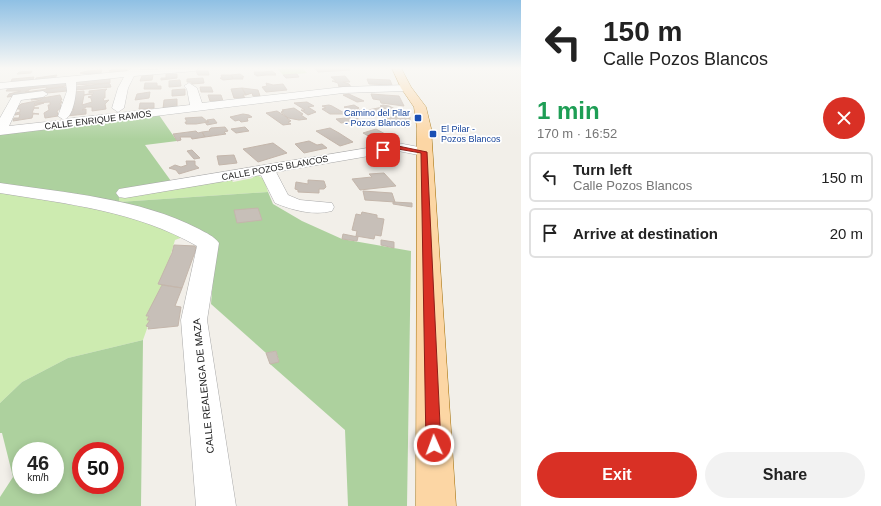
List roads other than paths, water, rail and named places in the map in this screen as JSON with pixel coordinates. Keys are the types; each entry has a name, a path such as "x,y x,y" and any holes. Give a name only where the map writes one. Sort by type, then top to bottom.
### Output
{"main road":[{"path":"410,92 420,107 423,118 436,506"}],"street":[{"path":"0,130 17,97 71,92"},
{"path":"64,116 77,92"},
{"path":"118,108 122,92"},
{"path":"193,92 197,108"},
{"name":"CALLE ENRIQUE RAMOS","path":"0,130 330,92"},
{"name":"CALLE POZOS BLANCOS","path":"126,193 398,147 424,152"},
{"path":"267,170 281,199 296,205 325,207"},
{"name":"CALLE REALENGA DE MAZA","path":"0,188 136,212 164,220 188,230 208,243 194,320 216,506"}],"place":[{"name":"Camino del Pilar - Pozos Blancos","path":"418,118"},
{"name":"El Pilar - Pozos Blancos","path":"433,134"}]}
